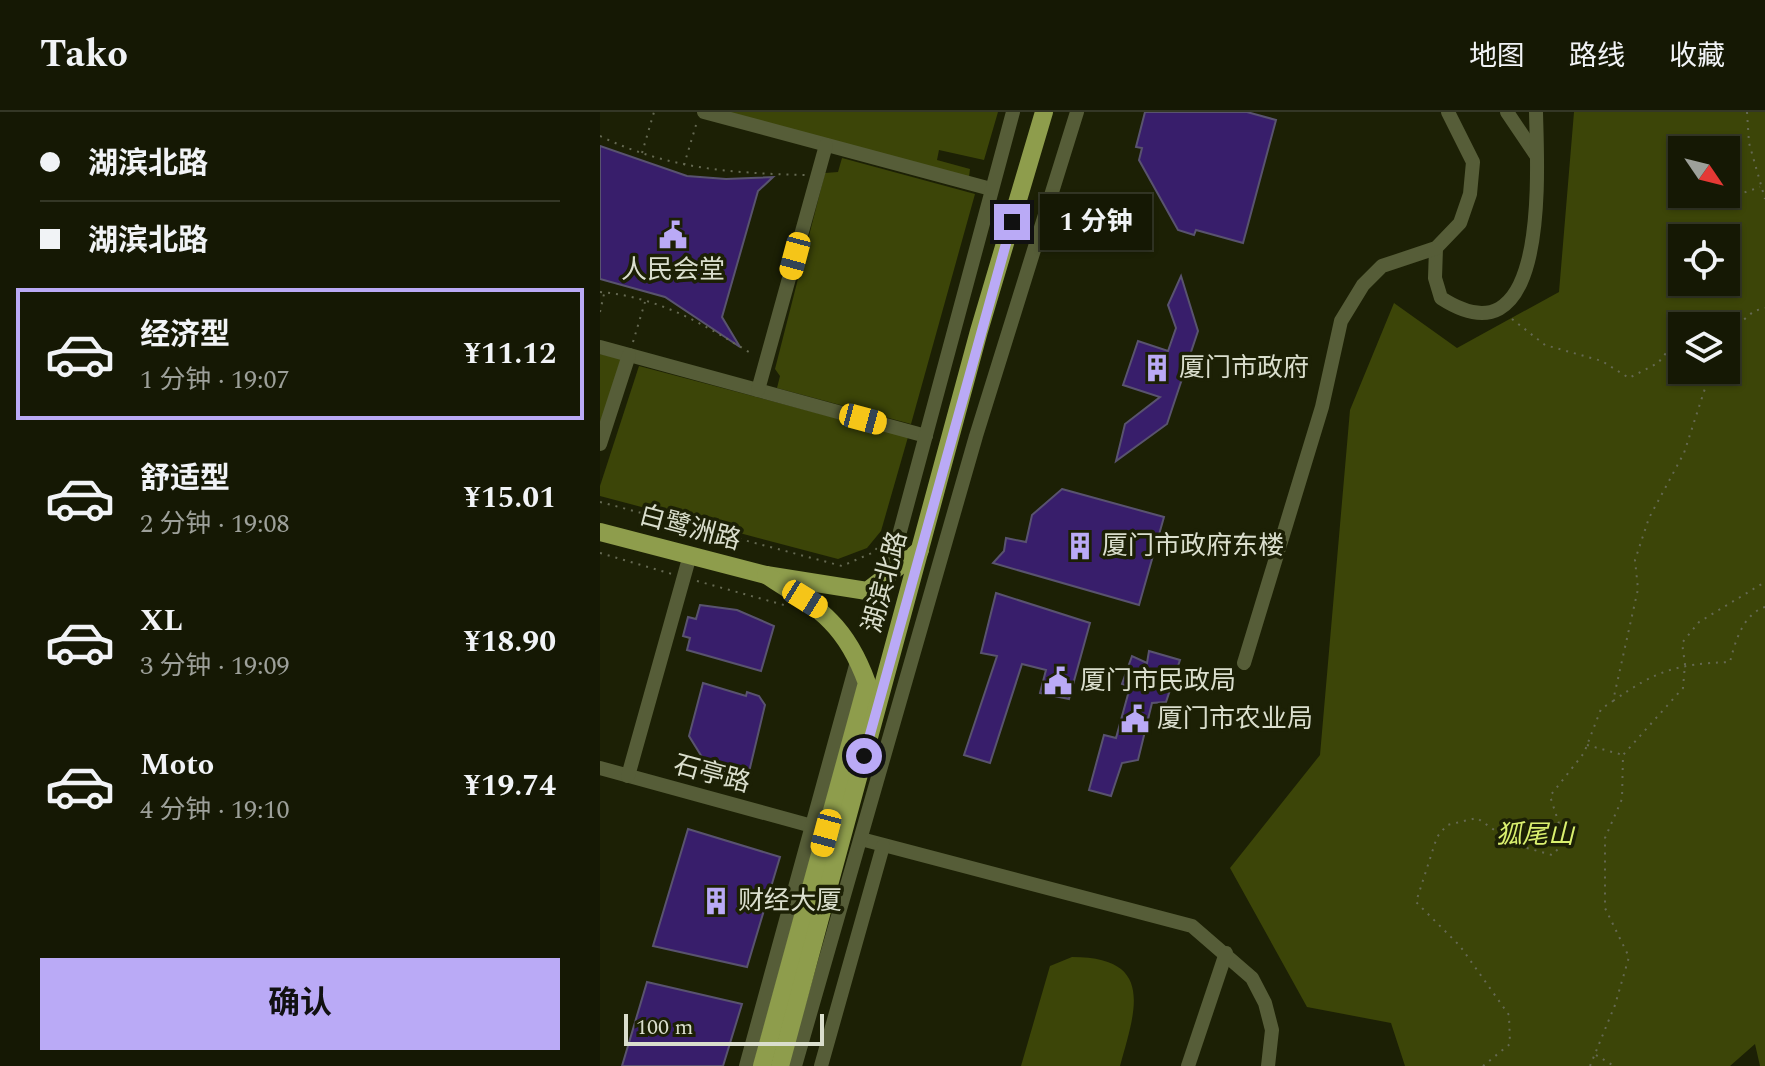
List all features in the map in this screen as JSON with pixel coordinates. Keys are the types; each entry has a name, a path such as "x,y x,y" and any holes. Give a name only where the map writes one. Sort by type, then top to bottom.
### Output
{"main road":[{"name":"湖滨北路","path":"780,1066 920,550 1044,112"},
{"name":"白鹭洲路","path":"600,532 766,575 867,591 920,550"},
{"name":"白鹭洲路","path":"762,1066 867,683 858,657 825,611 766,575"}],"street":[{"path":"888,577 1013,112"},
{"path":"795,1066 976,436 1077,112"},
{"path":"1244,663 1322,407 1341,321 1363,285 1382,266 1436,248 1460,223 1470,194 1473,162 1448,112"},
{"path":"1507,112 1537,156"},
{"path":"1436,248 1435,278 1441,298 1460,310 1479,313 1498,309 1516,290 1530,266 1537,156 1536,112"},
{"path":"700,119 826,145 991,189"},
{"path":"758,390 826,145"},
{"path":"600,347 926,436"},
{"path":"600,444 629,355"},
{"path":"628,776 690,555"},
{"path":"746,1066 858,657"},
{"name":"石亭路","path":"600,768 812,826"},
{"path":"861,839 1192,926 1252,978 1265,1003 1272,1030 1268,1066"},
{"path":"821,1066 847,962 883,846"},
{"path":"1188,1066 1226,953"}],"path":[{"path":"641,153 654,112"},
{"path":"1747,112 1749,143 1765,199"},
{"path":"684,165 700,119"},
{"path":"600,136 641,153 719,173 817,176"},
{"path":"1740,194 1761,187"},
{"path":"600,292 645,300 687,314 766,363"},
{"path":"600,312 605,292"},
{"path":"629,355 645,300"},
{"path":"1740,323 1754,311 1765,308"},
{"path":"1498,309 1545,345 1602,361 1629,378 1658,363 1668,350"},
{"path":"1613,701 1638,589 1635,560 1649,518 1684,453 1706,384"},
{"path":"600,502 842,566"},
{"path":"600,553 786,606"},
{"path":"1590,1066 1629,957 1605,908 1605,838 1622,799 1623,755 1683,688 1685,664 1682,643 1699,622 1765,582"},
{"path":"1483,1066 1510,1044 1509,1015 1460,946 1416,902 1437,837 1447,825 1477,818 1516,845 1552,855 1565,842 1550,796 1584,753 1601,709 1646,678 1685,664 1730,662 1737,635 1759,609 1765,607"},
{"path":"1586,745 1623,755"},
{"path":"1595,1055 1614,1066"}],"green space":[{"path":"723,112 998,112 984,160 939,150 937,160 970,169 969,177"},
{"name":"狐尾山","path":"1574,112 1765,112 1765,1066 1760,1066 1755,1044 1730,1066 1405,1066 1391,1023 1307,1007 1230,868 1320,755 1350,410 1394,303 1457,348 1559,292"},
{"path":"842,158 975,194 911,424 777,388 780,376 775,369 825,173 838,172"},
{"path":"600,354 621,359 600,424"},
{"path":"639,366 908,437 881,531 867,548 838,559 600,496 600,486"},
{"path":"1072,957 1099,959 1117,966 1128,977 1134,1007 1120,1066 1021,1066 1050,966"}],"building":[{"path":"1145,112 1247,112 1276,120 1243,243 1196,230 1194,235 1178,230 1139,160 1142,148 1136,147"},
{"name":"人民会堂","path":"600,146 687,176 726,179 773,177 758,191 722,317 740,347 665,297 600,279"},
{"name":"厦门市政府","path":"1181,276 1198,331 1167,424 1116,461 1125,424 1160,397 1123,385 1138,341 1168,351 1176,328 1168,305"},
{"name":"厦门市政府东楼","path":"1062,489 1164,517 1139,605 993,563 1004,551 1006,538 1026,542 1032,515"},
{"name":"厦门市民政局","path":"996,593 1090,623 1069,699 1040,693 1046,670 1022,664 990,763 964,755 997,656 981,653"},
{"path":"700,605 737,610 774,626 761,671 687,650 690,638 683,636 688,617 696,619"},
{"name":"厦门市农业局","path":"1149,651 1180,660 1166,702 1152,703 1138,760 1122,763 1111,796 1089,790 1104,735 1116,738 1130,687 1122,684 1132,656 1147,663"},
{"path":"703,683 746,696 747,692 759,696 765,705 749,772 726,766 724,773 710,770 689,736"},
{"name":"财经大厦","path":"688,829 780,857 747,967 653,946"},
{"path":"647,982 742,1004 723,1066 622,1066"}],"place":[{"name":"人民会堂","path":"673,235"},
{"name":"厦门市政府","path":"1157,368"},
{"name":"厦门市政府东楼","path":"1080,546"},
{"name":"厦门市民政局","path":"1058,681"},
{"name":"厦门市农业局","path":"1135,719"},
{"name":"财经大厦","path":"716,901"}],"route":[{"path":"864,756 979,331 1012,222"}]}
